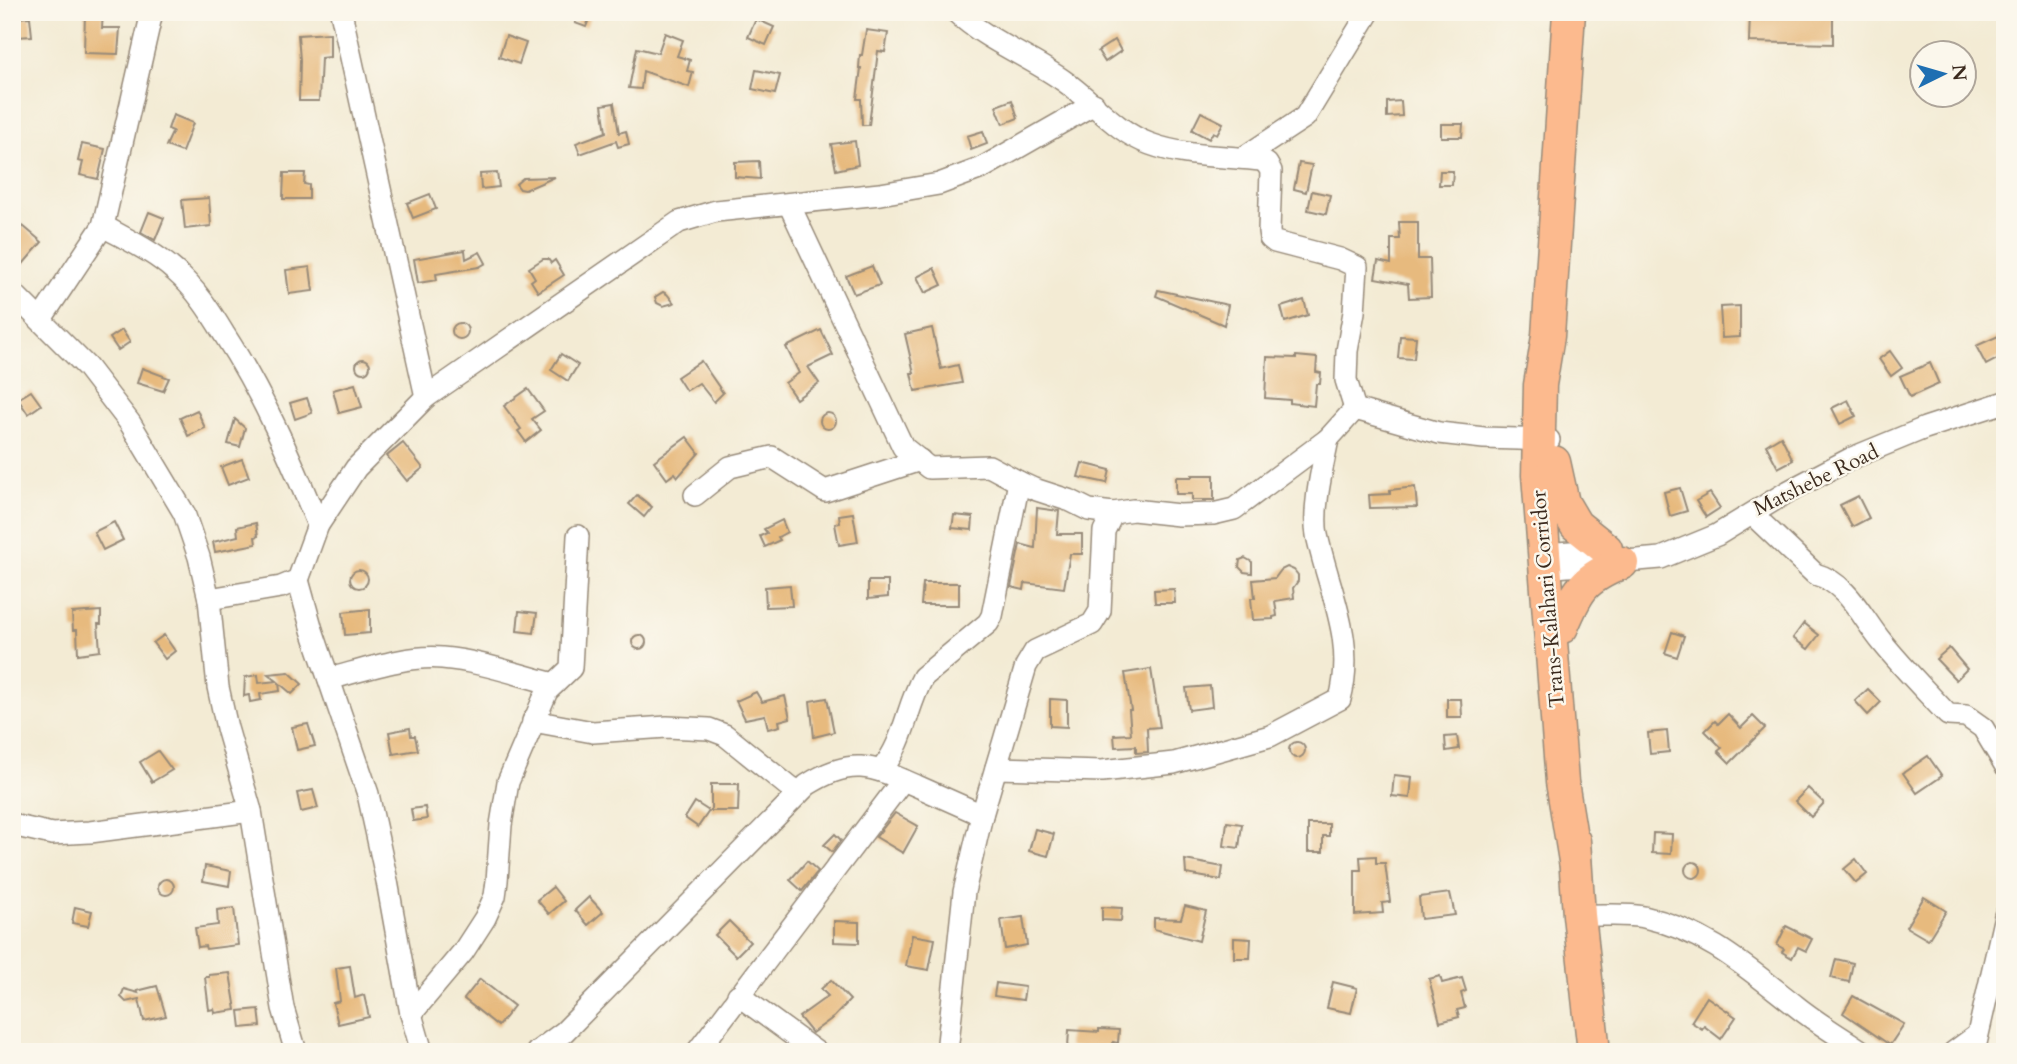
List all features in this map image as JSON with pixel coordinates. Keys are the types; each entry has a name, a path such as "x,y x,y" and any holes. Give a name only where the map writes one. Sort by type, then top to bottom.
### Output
{"highway":[{"name":"Trans-Kalahari Corridor","path":"1569,12 1543,440 1562,782 1574,861 1594,1052"},
{"path":"1543,440 1563,503 1576,525 1614,556 1587,581 1574,599 1562,627"},
{"name":"Trans-Kalahari Corridor","path":"1550,560 1562,627 1573,779 1574,861"}],"street":[{"path":"41,319 103,226 152,12"},
{"path":"341,12 426,397"},
{"path":"956,12 972,27 1031,58 1094,104 1116,126 1148,144 1184,154 1261,160 1267,164 1271,172 1270,238 1275,242 1340,258 1357,267 1346,380 1355,409"},
{"path":"1242,158 1305,117 1370,12"},
{"path":"422,1052 411,1014 368,794 299,580 318,525 356,468 426,397 679,222 716,211 880,194 939,184 982,168 1094,104"},
{"path":"789,204 903,447 929,468 989,466 1034,489 1071,500 1089,510 1113,513 1133,510 1213,514 1234,509 1328,439 1355,409"},
{"path":"103,226 148,250 175,271 201,298 246,367 285,446 318,525"},
{"path":"12,292 87,367 130,423 184,513 199,556 209,599 218,687 251,811 283,1007 296,1052"},
{"path":"1550,560 1672,554 1717,535 1852,457 2000,403"},
{"path":"1355,409 1439,433 1543,440"},
{"path":"996,768 1102,771 1174,763 1270,736 1340,699 1346,678 1341,618 1316,533 1318,491 1328,439"},
{"path":"695,495 730,467 772,457 825,491 920,460"},
{"name":"Matshebe Road","path":"1672,554 1852,457"},
{"path":"881,769 894,753 923,677 988,623 992,616 1019,482"},
{"path":"947,1052 964,892 982,815 1030,656 1035,651 1093,624 1097,619 1100,611 1104,531 1113,513"},
{"path":"1753,515 1815,574 1826,577 1853,601 1882,642 1948,715 1966,716 1983,728 2005,765"},
{"path":"411,1014 463,952 490,907 497,881 501,825 508,782 547,691 572,668 578,536"},
{"path":"209,599 281,587 299,580"},
{"path":"329,679 415,660 441,658 554,684"},
{"path":"533,720 593,732 667,727 709,729 725,735 798,794"},
{"path":"537,1052 565,1032 807,785 826,772 857,767 881,769 982,815"},
{"path":"697,1052 903,780"},
{"path":"12,825 52,834 90,832 251,811"},
{"path":"1579,915 1641,916 1678,926 1728,953 1799,1009 1863,1052"},
{"path":"1954,1052 1975,1044 2005,916"},
{"path":"738,995 816,1052"}],"building":[{"path":"85,12 103,12 102,28 120,28 118,54 84,53"},
{"path":"579,12 592,12 586,27 575,23"},
{"path":"1750,12 1833,12 1833,44 1749,42"},
{"path":"30,17 32,36 17,37 15,18"},
{"path":"756,19 774,27 766,45 748,37"},
{"path":"866,30 888,33 885,52 878,51 869,125 862,125 861,99 857,99 860,55"},
{"path":"330,33 330,57 321,58 319,101 299,101 298,35"},
{"path":"665,33 683,40 677,56 690,60 687,71 693,72 689,87 643,71 641,89 629,88 637,48 658,53"},
{"path":"506,36 526,43 519,64 499,57"},
{"path":"1115,40 1121,51 1105,62 1098,51"},
{"path":"756,70 780,75 775,94 752,89"},
{"path":"1012,100 1018,118 1003,124 996,106"},
{"path":"1401,101 1402,116 1387,117 1387,102"},
{"path":"614,103 619,133 626,131 629,144 618,147 616,141 580,154 576,143 606,132 602,105"},
{"path":"1201,112 1223,123 1217,134 1213,132 1209,139 1192,130"},
{"path":"173,115 193,123 182,152 166,146 173,131 168,129"},
{"path":"1441,124 1463,124 1462,137 1441,137"},
{"path":"983,131 987,144 971,150 967,136"},
{"path":"855,141 858,165 836,170 831,144"},
{"path":"82,144 105,149 98,179 80,175 83,162 78,161"},
{"path":"759,161 760,179 735,177 735,162"},
{"path":"1299,163 1312,165 1306,192 1294,189"},
{"path":"1440,171 1453,171 1452,185 1439,185"},
{"path":"284,173 305,173 304,184 309,185 309,199 283,199"},
{"path":"497,173 499,187 481,189 480,174"},
{"path":"555,177 525,190 516,184 523,178"},
{"path":"1312,191 1330,195 1326,214 1308,210"},
{"path":"430,194 436,209 413,218 407,203"},
{"path":"209,198 211,226 185,229 182,200"},
{"path":"149,212 164,218 155,240 141,232"},
{"path":"1399,222 1418,222 1418,259 1430,259 1431,297 1409,298 1408,284 1375,278 1378,261 1391,264 1391,239 1400,239"},
{"path":"23,226 42,242 23,264 12,255 12,239"},
{"path":"465,250 466,259 480,252 486,263 479,267 436,274 437,280 418,283 414,259"},
{"path":"543,259 548,259 551,263 555,260 564,275 538,292 531,281 535,278 529,268"},
{"path":"872,266 880,285 854,294 846,276"},
{"path":"310,267 313,291 289,294 286,270"},
{"path":"934,268 942,285 925,293 917,277"},
{"path":"1158,290 1228,305 1224,325 1156,296"},
{"path":"663,292 674,303 663,306 657,303 655,297"},
{"path":"1304,300 1308,315 1285,322 1281,307"},
{"path":"1740,306 1740,337 1722,338 1720,307"},
{"path":"460,323 468,331 460,339 452,331"},
{"path":"932,328 941,369 958,365 962,383 915,391 911,373 914,373 905,334"},
{"path":"122,330 130,342 118,350 110,338"},
{"path":"821,330 833,355 808,367 819,383 796,399 785,383 799,373 786,347"},
{"path":"2005,333 2005,355 1986,365 1976,346"},
{"path":"1400,336 1416,337 1414,359 1398,358"},
{"path":"1890,351 1902,368 1891,376 1879,359"},
{"path":"561,354 578,365 568,381 551,370"},
{"path":"1267,357 1317,358 1316,372 1321,373 1320,384 1316,384 1314,406 1265,398"},
{"path":"363,359 368,361 368,371 363,373 358,371 356,366 358,361"},
{"path":"701,361 723,393 714,402 699,383 686,391 677,377"},
{"path":"1930,363 1939,384 1910,397 1900,376"},
{"path":"142,368 169,378 163,391 137,383"},
{"path":"355,384 362,407 339,413 333,390"},
{"path":"528,389 544,411 532,419 541,430 526,442 518,431 521,429 504,406"},
{"path":"31,391 41,405 28,414 18,399"},
{"path":"307,398 312,413 295,419 290,403"},
{"path":"1848,400 1856,416 1840,424 1832,408"},
{"path":"197,410 205,428 188,436 180,418"},
{"path":"828,413 834,415 834,427 828,429 822,427 820,421 822,415"},
{"path":"235,419 245,428 240,447 228,444"},
{"path":"1781,436 1793,460 1778,468 1766,445"},
{"path":"687,437 699,453 678,477 675,473 667,479 654,461"},
{"path":"403,443 423,468 407,481 387,456"},
{"path":"242,459 249,477 228,485 221,467"},
{"path":"1082,463 1110,470 1107,483 1078,477"},
{"path":"1214,475 1214,500 1192,500 1192,494 1176,494 1176,477"},
{"path":"1415,487 1417,507 1370,508 1369,495 1390,494 1390,490"},
{"path":"1680,488 1687,511 1670,516 1664,492"},
{"path":"1710,493 1720,508 1706,517 1696,501"},
{"path":"637,495 652,507 644,517 629,504"},
{"path":"1858,496 1869,518 1852,527 1840,505"},
{"path":"1037,508 1059,511 1057,534 1082,534 1082,554 1070,554 1064,588 1025,583 1024,590 1011,587 1020,544 1035,548"},
{"path":"853,513 858,542 839,545 835,524 840,523 839,515"},
{"path":"954,515 973,517 972,530 952,528"},
{"path":"782,520 787,532 778,537 780,540 765,547 760,536 767,533 764,529"},
{"path":"114,522 123,540 103,550 94,532"},
{"path":"256,523 256,544 215,552 213,542 238,536 237,527"},
{"path":"1245,558 1252,562 1252,573 1244,572 1239,567 1240,560"},
{"path":"1287,567 1298,575 1298,581 1293,588 1294,598 1275,601 1277,616 1273,619 1253,620 1253,580 1275,578"},
{"path":"359,570 365,573 368,579 365,585 359,588 353,585 350,579 353,573"},
{"path":"868,581 888,581 888,597 868,599"},
{"path":"923,583 959,583 959,605 921,605"},
{"path":"790,585 792,606 766,607 765,587"},
{"path":"1174,589 1175,603 1155,603 1154,590"},
{"path":"370,609 370,633 345,635 343,612"},
{"path":"101,611 101,624 98,624 100,651 78,654 77,630 73,630 72,613"},
{"path":"519,611 537,613 534,633 517,631"},
{"path":"1804,623 1819,635 1808,649 1793,638"},
{"path":"1672,632 1684,636 1677,657 1665,653"},
{"path":"164,635 175,651 165,659 153,643"},
{"path":"636,635 642,635 646,642 642,649 636,649 632,645 632,639"},
{"path":"1949,648 1967,669 1956,680 1936,659"},
{"path":"1151,669 1160,727 1147,728 1148,752 1136,753 1136,746 1115,747 1114,735 1131,734 1131,710 1125,673"},
{"path":"289,672 302,684 292,694 279,683 280,691 260,694 261,700 250,702 249,695 244,696 245,677 258,675 259,683 277,681 268,674"},
{"path":"1210,686 1212,707 1189,710 1186,688"},
{"path":"1868,689 1881,702 1868,715 1855,701"},
{"path":"756,692 762,702 785,696 790,718 779,721 780,726 768,729 765,715 745,719 736,701"},
{"path":"827,698 834,732 814,737 810,701"},
{"path":"1050,699 1067,700 1067,727 1050,726"},
{"path":"1447,699 1461,699 1462,717 1447,717"},
{"path":"1728,714 1741,728 1753,716 1765,728 1730,763 1718,751 1722,748 1705,731"},
{"path":"308,724 315,746 297,750 292,727"},
{"path":"410,728 418,750 393,754 389,732"},
{"path":"1667,731 1669,752 1650,754 1648,733"},
{"path":"1457,736 1459,749 1446,751 1445,737"},
{"path":"1297,742 1303,744 1303,756 1297,758 1291,756 1289,750 1291,744"},
{"path":"158,751 172,770 152,782 140,762"},
{"path":"1928,756 1942,776 1917,793 1903,773"},
{"path":"1394,775 1412,777 1410,798 1392,796"},
{"path":"711,784 739,784 738,811 711,811"},
{"path":"1808,788 1824,803 1811,817 1795,801"},
{"path":"313,790 318,808 301,812 297,793"},
{"path":"695,802 709,811 698,827 685,818"},
{"path":"425,807 427,819 413,821 411,809"},
{"path":"895,813 918,826 903,853 876,837"},
{"path":"1227,822 1242,824 1239,848 1224,846"},
{"path":"1308,824 1329,824 1329,836 1323,836 1323,852 1308,852"},
{"path":"1035,829 1054,834 1048,856 1029,851"},
{"path":"1653,833 1672,834 1671,854 1652,853"},
{"path":"835,834 841,840 832,852 824,845"},
{"path":"1376,856 1376,863 1385,863 1390,902 1382,903 1383,913 1355,915 1355,870 1361,870 1360,857"},
{"path":"1856,859 1867,874 1856,883 1844,869"},
{"path":"1185,860 1223,867 1221,880 1186,874"},
{"path":"807,861 818,871 802,891 790,880"},
{"path":"1693,862 1699,864 1699,876 1693,878 1687,876 1685,870 1687,864"},
{"path":"205,866 231,871 229,886 203,881"},
{"path":"163,879 169,879 174,887 172,893 163,895 158,890 158,884"},
{"path":"553,887 564,901 549,914 537,900"},
{"path":"1450,893 1455,915 1421,919 1419,897"},
{"path":"589,897 603,912 588,925 575,910"},
{"path":"1924,897 1946,911 1928,940 1906,927"},
{"path":"1185,906 1206,911 1199,941 1154,929 1154,918 1181,919"},
{"path":"75,907 92,911 88,926 72,923"},
{"path":"1102,907 1122,908 1121,921 1102,920"},
{"path":"234,908 238,945 206,949 205,946 198,947 195,928 218,925 217,910"},
{"path":"1023,917 1027,945 1005,949 1001,920"},
{"path":"729,921 750,942 736,956 715,935"},
{"path":"834,921 859,922 859,943 834,942"},
{"path":"1786,926 1812,939 1806,951 1798,947 1792,958 1777,945"},
{"path":"912,935 935,939 929,970 906,966"},
{"path":"1234,938 1251,939 1250,958 1234,958"},
{"path":"1836,959 1853,963 1849,982 1831,978"},
{"path":"350,966 355,998 364,995 369,1017 338,1024 333,1003 340,1001 336,968"},
{"path":"230,973 236,1010 215,1013 214,1009 209,1010 205,977"},
{"path":"1440,976 1442,983 1462,978 1466,991 1461,993 1465,1008 1457,1010 1459,1017 1440,1022 1429,979"},
{"path":"480,979 514,1006 498,1026 464,999"},
{"path":"831,980 850,1000 834,1017 812,1033 799,1017 828,996 821,989"},
{"path":"1333,982 1357,988 1351,1013 1327,1008"},
{"path":"996,983 1025,987 1023,1000 994,996"},
{"path":"157,986 166,1016 144,1021 139,999 126,1002 121,997 124,989 138,993 137,991"},
{"path":"1853,996 1904,1024 1890,1045 1843,1013"},
{"path":"1707,997 1736,1017 1721,1039 1704,1026 1702,1029 1691,1022"},
{"path":"259,1009 261,1026 241,1028 239,1011"},
{"path":"1099,1029 1119,1030 1118,1043 1113,1042 1112,1050 1068,1047 1069,1030 1099,1032"}]}
